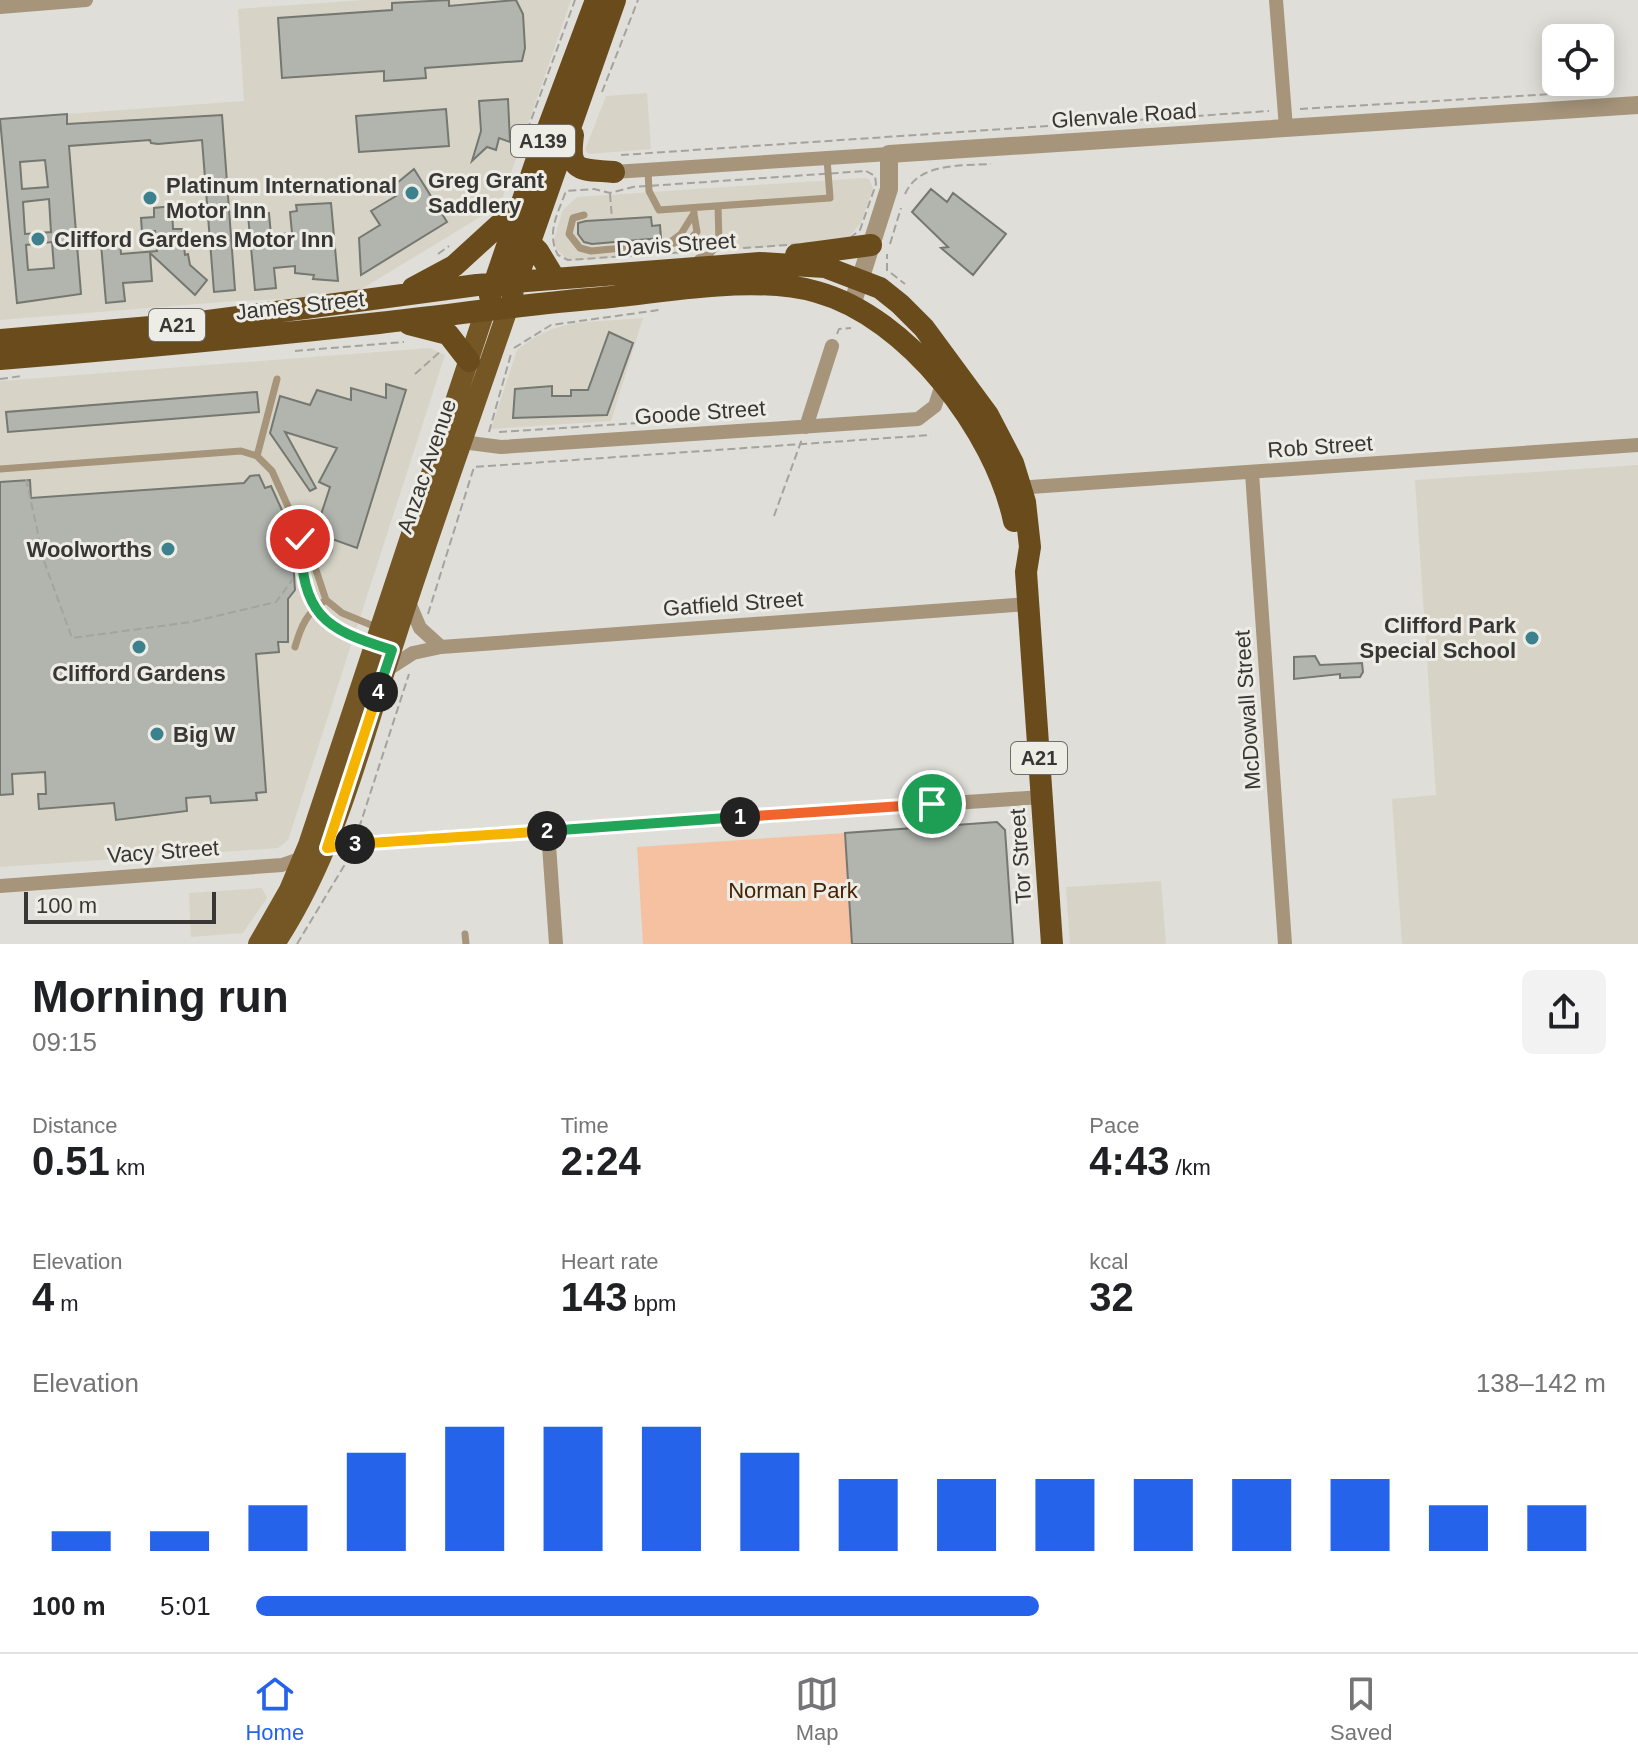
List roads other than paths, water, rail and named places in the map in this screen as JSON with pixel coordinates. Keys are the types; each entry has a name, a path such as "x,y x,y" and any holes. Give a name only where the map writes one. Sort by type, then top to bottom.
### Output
{"highway":[{"name":"Anzac Avenue","path":"509,306 504,283 518,214 596,0"},
{"name":"Anzac Avenue","path":"486,308 528,241 615,0"},
{"path":"577,102 570,157 575,165 585,169 614,172"},
{"path":"398,296 454,266 499,225 518,214"},
{"path":"528,241 555,279"},
{"path":"780,262 799,253 871,245"},
{"name":"Davis Street","path":"504,283 780,262 825,267 860,279"},
{"name":"Tor Street","path":"860,279 894,299 924,328 988,415 1006,447 1026,572 1052,944"},
{"name":"James Street","path":"0,340 185,324 504,283"},
{"name":"Davis Street","path":"509,306 766,285 816,291 852,305"},
{"name":"Tor Street","path":"852,305 890,331 942,384 977,430 1013,488"},
{"name":"James Street","path":"0,359 397,321 509,306"},
{"path":"397,321 448,334 469,361"}],"main road":[{"name":"Anzac Avenue","path":"258,944 303,859 385,639 451,440 509,306"},
{"name":"Anzac Avenue","path":"275,944 305,894 327,848 385,671 385,639 408,600 469,361 486,308"}],"street":[{"path":"0,7 86,0"},
{"path":"1276,0 1285,119"},
{"name":"Glenvale Road","path":"614,172 648,178 828,166 889,154 1285,119 1638,105"},
{"path":"852,305 889,189 889,154"},
{"path":"806,427 832,346"},
{"name":"Goode Street","path":"451,440 501,447 918,419 926,416 935,406 942,384"},
{"name":"Rob Street","path":"1013,488 1638,445"},
{"name":"McDowall Street","path":"1252,473 1285,944"},
{"path":"408,600 420,628 441,647"},
{"name":"Gatfield Street","path":"385,671 413,653 441,647 1028,604"},
{"name":"Vacy Street","path":"0,886 282,865 327,848 386,841 1042,797"},
{"path":"548,831 556,944"}],"lane":[{"path":"648,178 659,210 694,210 830,198 828,166"},
{"path":"667,270 714,250 720,236 718,206"},
{"path":"584,215 573,218 569,226 573,241 584,250 665,244 681,234 694,210"},
{"path":"257,456 277,379"},
{"path":"0,469 241,451 257,456 272,471 290,508 326,600 385,639"},
{"path":"300,539 301,568 306,592 314,608 346,634 385,639"},
{"path":"301,568 314,564 329,551"},
{"path":"295,647 302,624 314,608 326,600"},
{"path":"465,934 466,944"}],"place":[{"name":"Greg Grant Saddlery","path":"412,193"},
{"name":"Platinum International Motor Inn","path":"150,198"},
{"name":"Clifford Gardens Motor Inn","path":"38,239"},
{"name":"Woolworths","path":"168,549"},
{"name":"Clifford Park Special School","path":"1532,638"},
{"name":"Clifford Gardens","path":"139,647"},
{"name":"Big W","path":"157,734"}],"park label":[{"name":"Norman Park","path":"793,890"}]}
